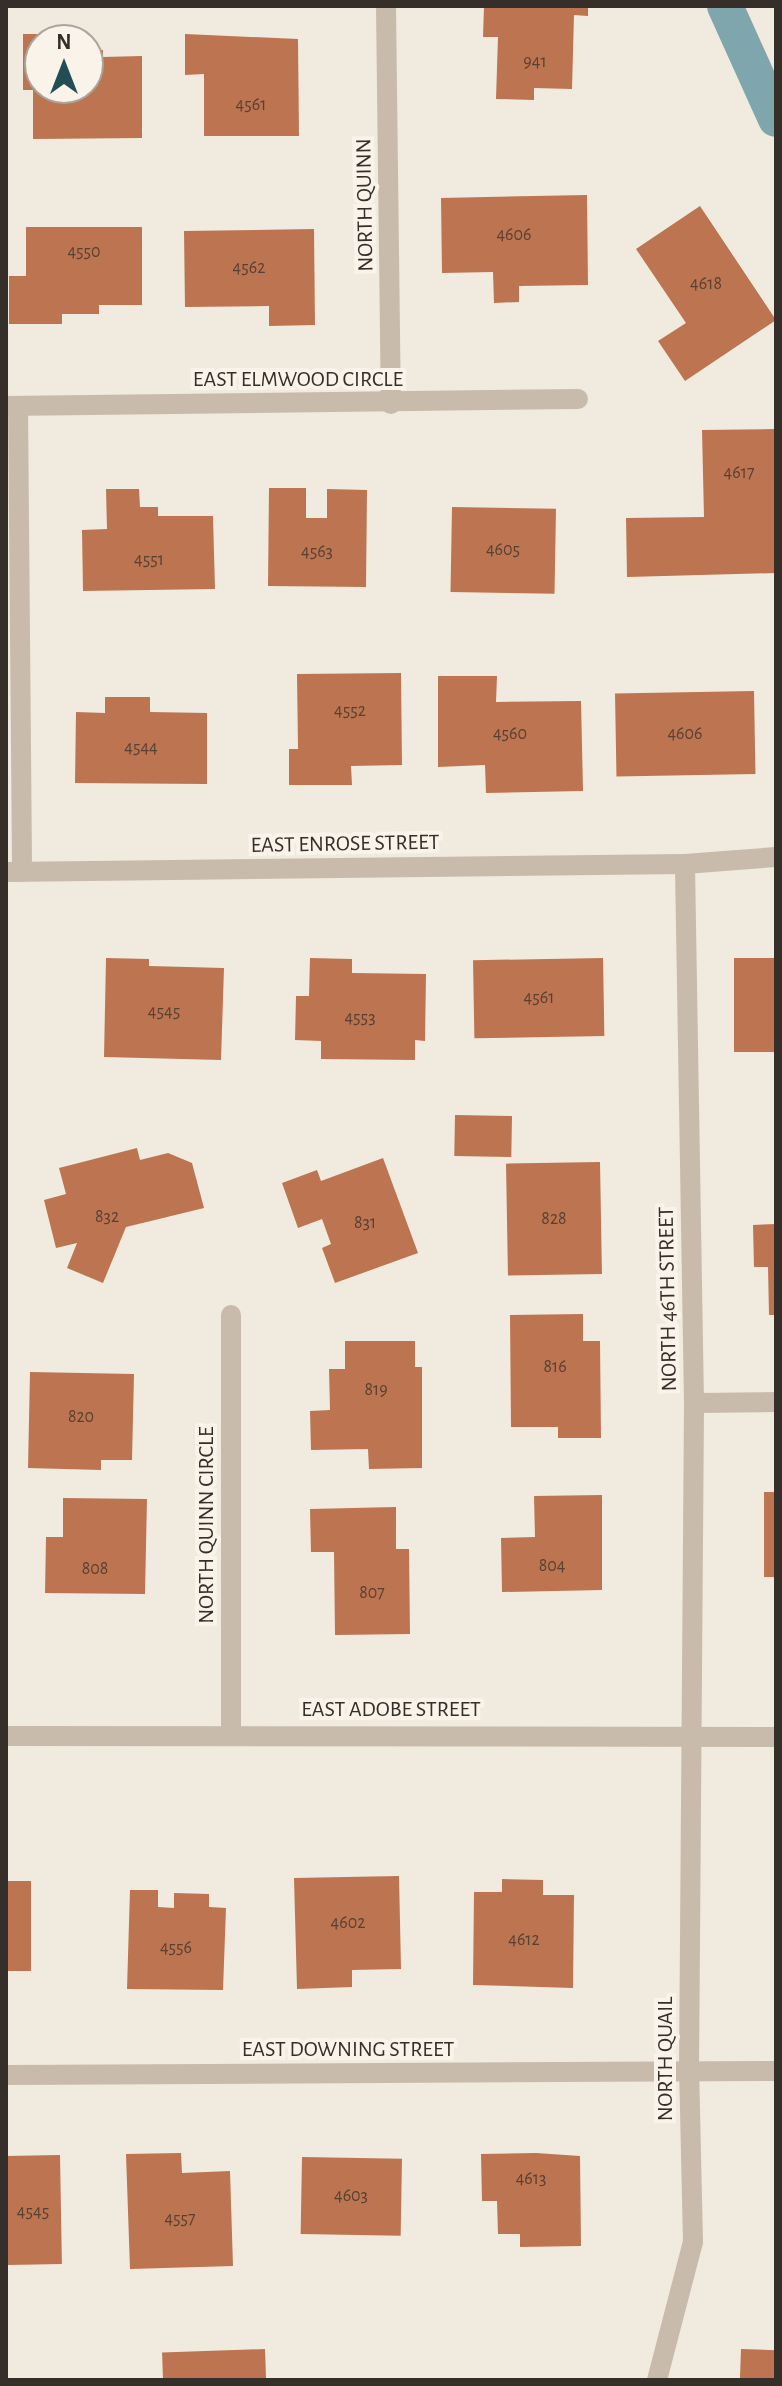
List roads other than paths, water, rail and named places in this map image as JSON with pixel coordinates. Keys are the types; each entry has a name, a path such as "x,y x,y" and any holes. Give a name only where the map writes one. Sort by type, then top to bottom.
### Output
{"street":[{"name":"NORTH QUINN","path":"386,6 391,404"},
{"name":"EAST ELMWOOD CIRCLE","path":"12,406 391,404 578,399"},
{"path":"12,406 14,872"},
{"name":"EAST ENROSE STREET","path":"14,872 685,864 776,857"},
{"name":"NORTH 46TH STREET","path":"685,864 694,1403 690,1734"},
{"name":"NORTH QUINN CIRCLE","path":"231,1315 231,1734"},
{"path":"694,1403 776,1402"},
{"name":"EAST ADOBE STREET","path":"6,1736 690,1734 776,1737"},
{"name":"NORTH QUAIL","path":"657,2380 693,2242 689,2072 690,1734"},
{"name":"EAST DOWNING STREET","path":"6,2075 776,2071"}],"waterway":[{"path":"725,6 776,119"}]}
